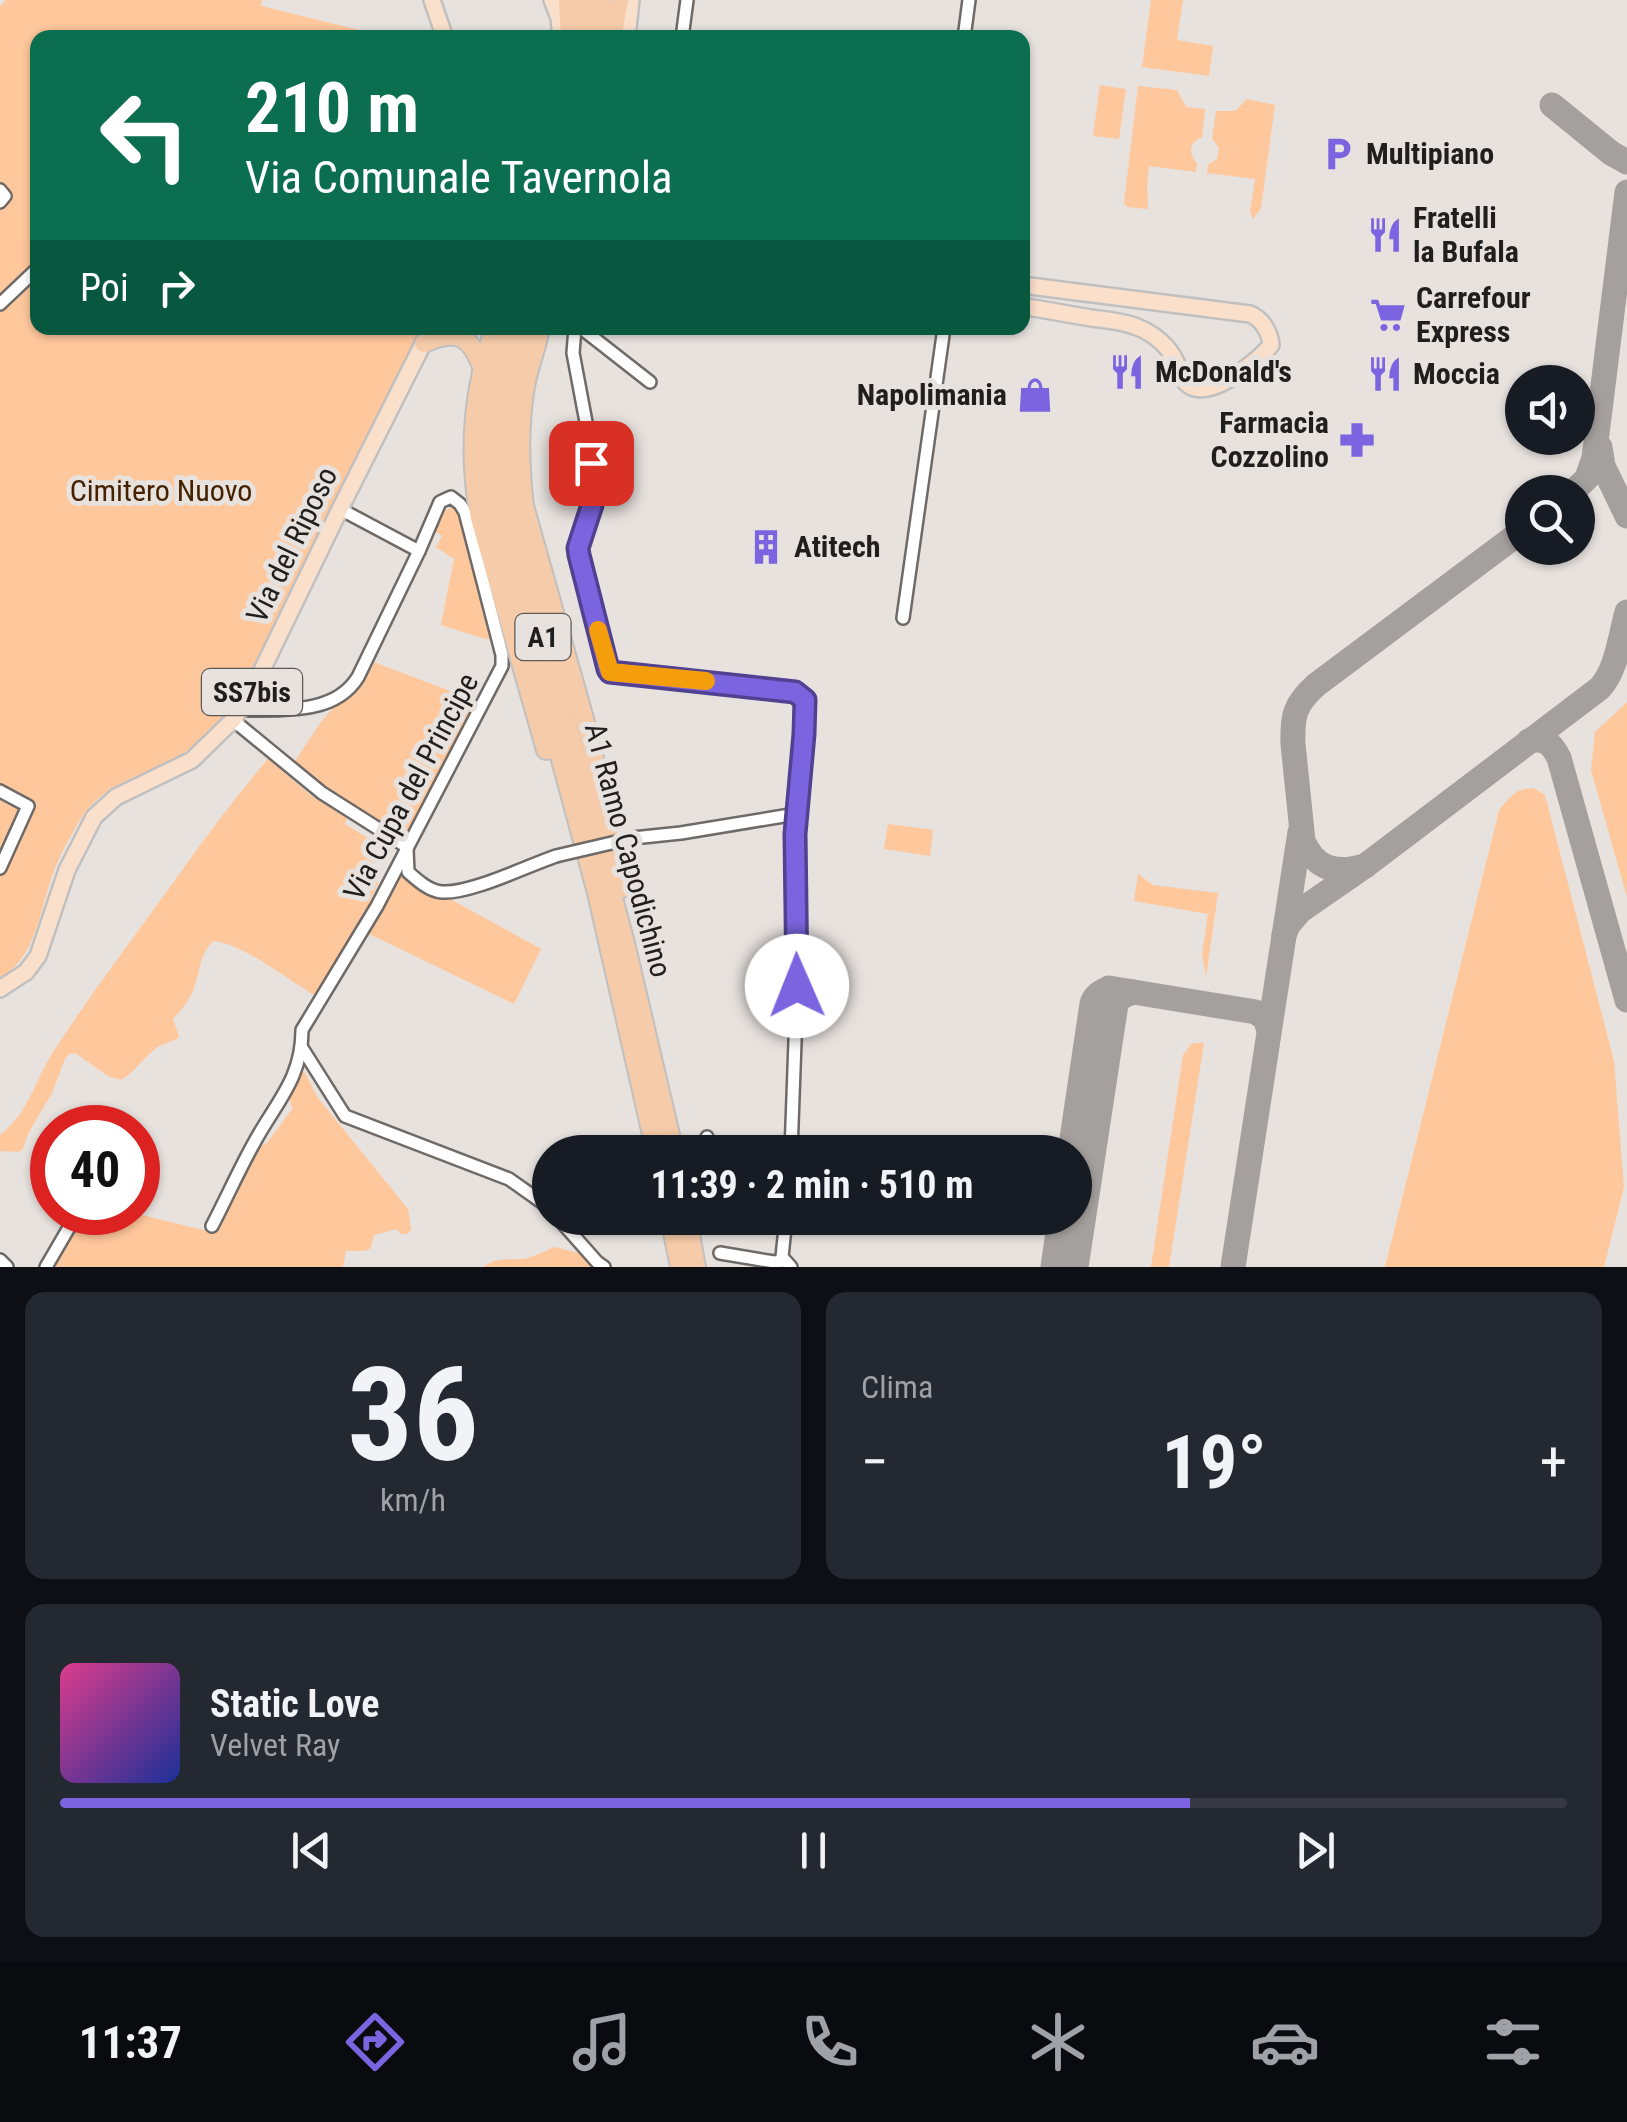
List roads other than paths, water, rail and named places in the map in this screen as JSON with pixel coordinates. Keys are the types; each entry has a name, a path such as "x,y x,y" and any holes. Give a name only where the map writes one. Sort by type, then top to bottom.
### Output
{"highway":[{"path":"568,0 570,30"},
{"path":"584,0 597,30"},
{"path":"600,0 600,30"},
{"path":"603,30 618,0"},
{"path":"428,335 457,336 470,344 482,367"},
{"path":"493,335 482,367 474,487 558,792 583,864 598,893"},
{"name":"A1 Ramo Capodichino","path":"507,335 494,380 487,448 489,482 598,893 652,1135"},
{"name":"A1 Ramo Capodichino","path":"524,335 506,410 504,478 510,512 626,943 670,1135"},
{"path":"538,335 521,411 520,476 524,506 590,740 625,907 626,943"},
{"path":"673,1235 680,1267"},
{"path":"690,1235 696,1267"}],"main road":[{"path":"432,0 442,30"},
{"path":"628,30 632,0"},
{"path":"1030,286 1250,314 1265,328 1271,345 1224,383 1193,387 1184,380 1167,347 1144,330 1030,307"},
{"name":"Via del Riposo","path":"0,989 26,972 38,956 68,870 94,817 116,797 192,760 237,714 251,693 428,335"}],"street":[{"path":"683,30 687,0"},
{"path":"965,30 969,0"},
{"path":"0,190 5,196 0,202"},
{"path":"0,304 30,276"},
{"path":"577,335 573,353 586,422 592,491 589,519 578,548 610,672 795,692 806,705 796,814 793,1135"},
{"path":"587,335 650,382"},
{"path":"903,618 943,335"},
{"name":"Via Cupa del Principe","path":"212,1226 254,1141 296,1073 302,1030 377,906 499,674 502,661 460,504 450,497 440,502 418,551"},
{"path":"237,714 315,706 338,698 358,677 418,551 340,509"},
{"path":"237,714 322,793 404,845 408,872 436,891 498,879 556,856 634,838 796,814"},
{"path":"0,792 28,806 0,868"},
{"path":"302,1048 345,1116 509,1179 532,1195"},
{"path":"46,1267 65,1235"},
{"path":"573,1235 604,1267"},
{"path":"784,1235 782,1257 788,1264"},
{"path":"720,1253 762,1264 788,1264"},
{"path":"0,1260 7,1267"}],"place":[{"name":"Multipiano","path":"1338,154"},
{"name":"Fratelli la Bufala","path":"1385,235"},
{"name":"Carrefour Express","path":"1388,315"},
{"name":"McDonald's","path":"1127,372"},
{"name":"Moccia","path":"1385,374"},
{"name":"Napolimania","path":"1035,395"},
{"name":"Farmacia Cozzolino","path":"1357,440"},
{"name":"Atitech","path":"766,547"}],"park label":[{"name":"Cimitero Nuovo","path":"161,491"}]}
